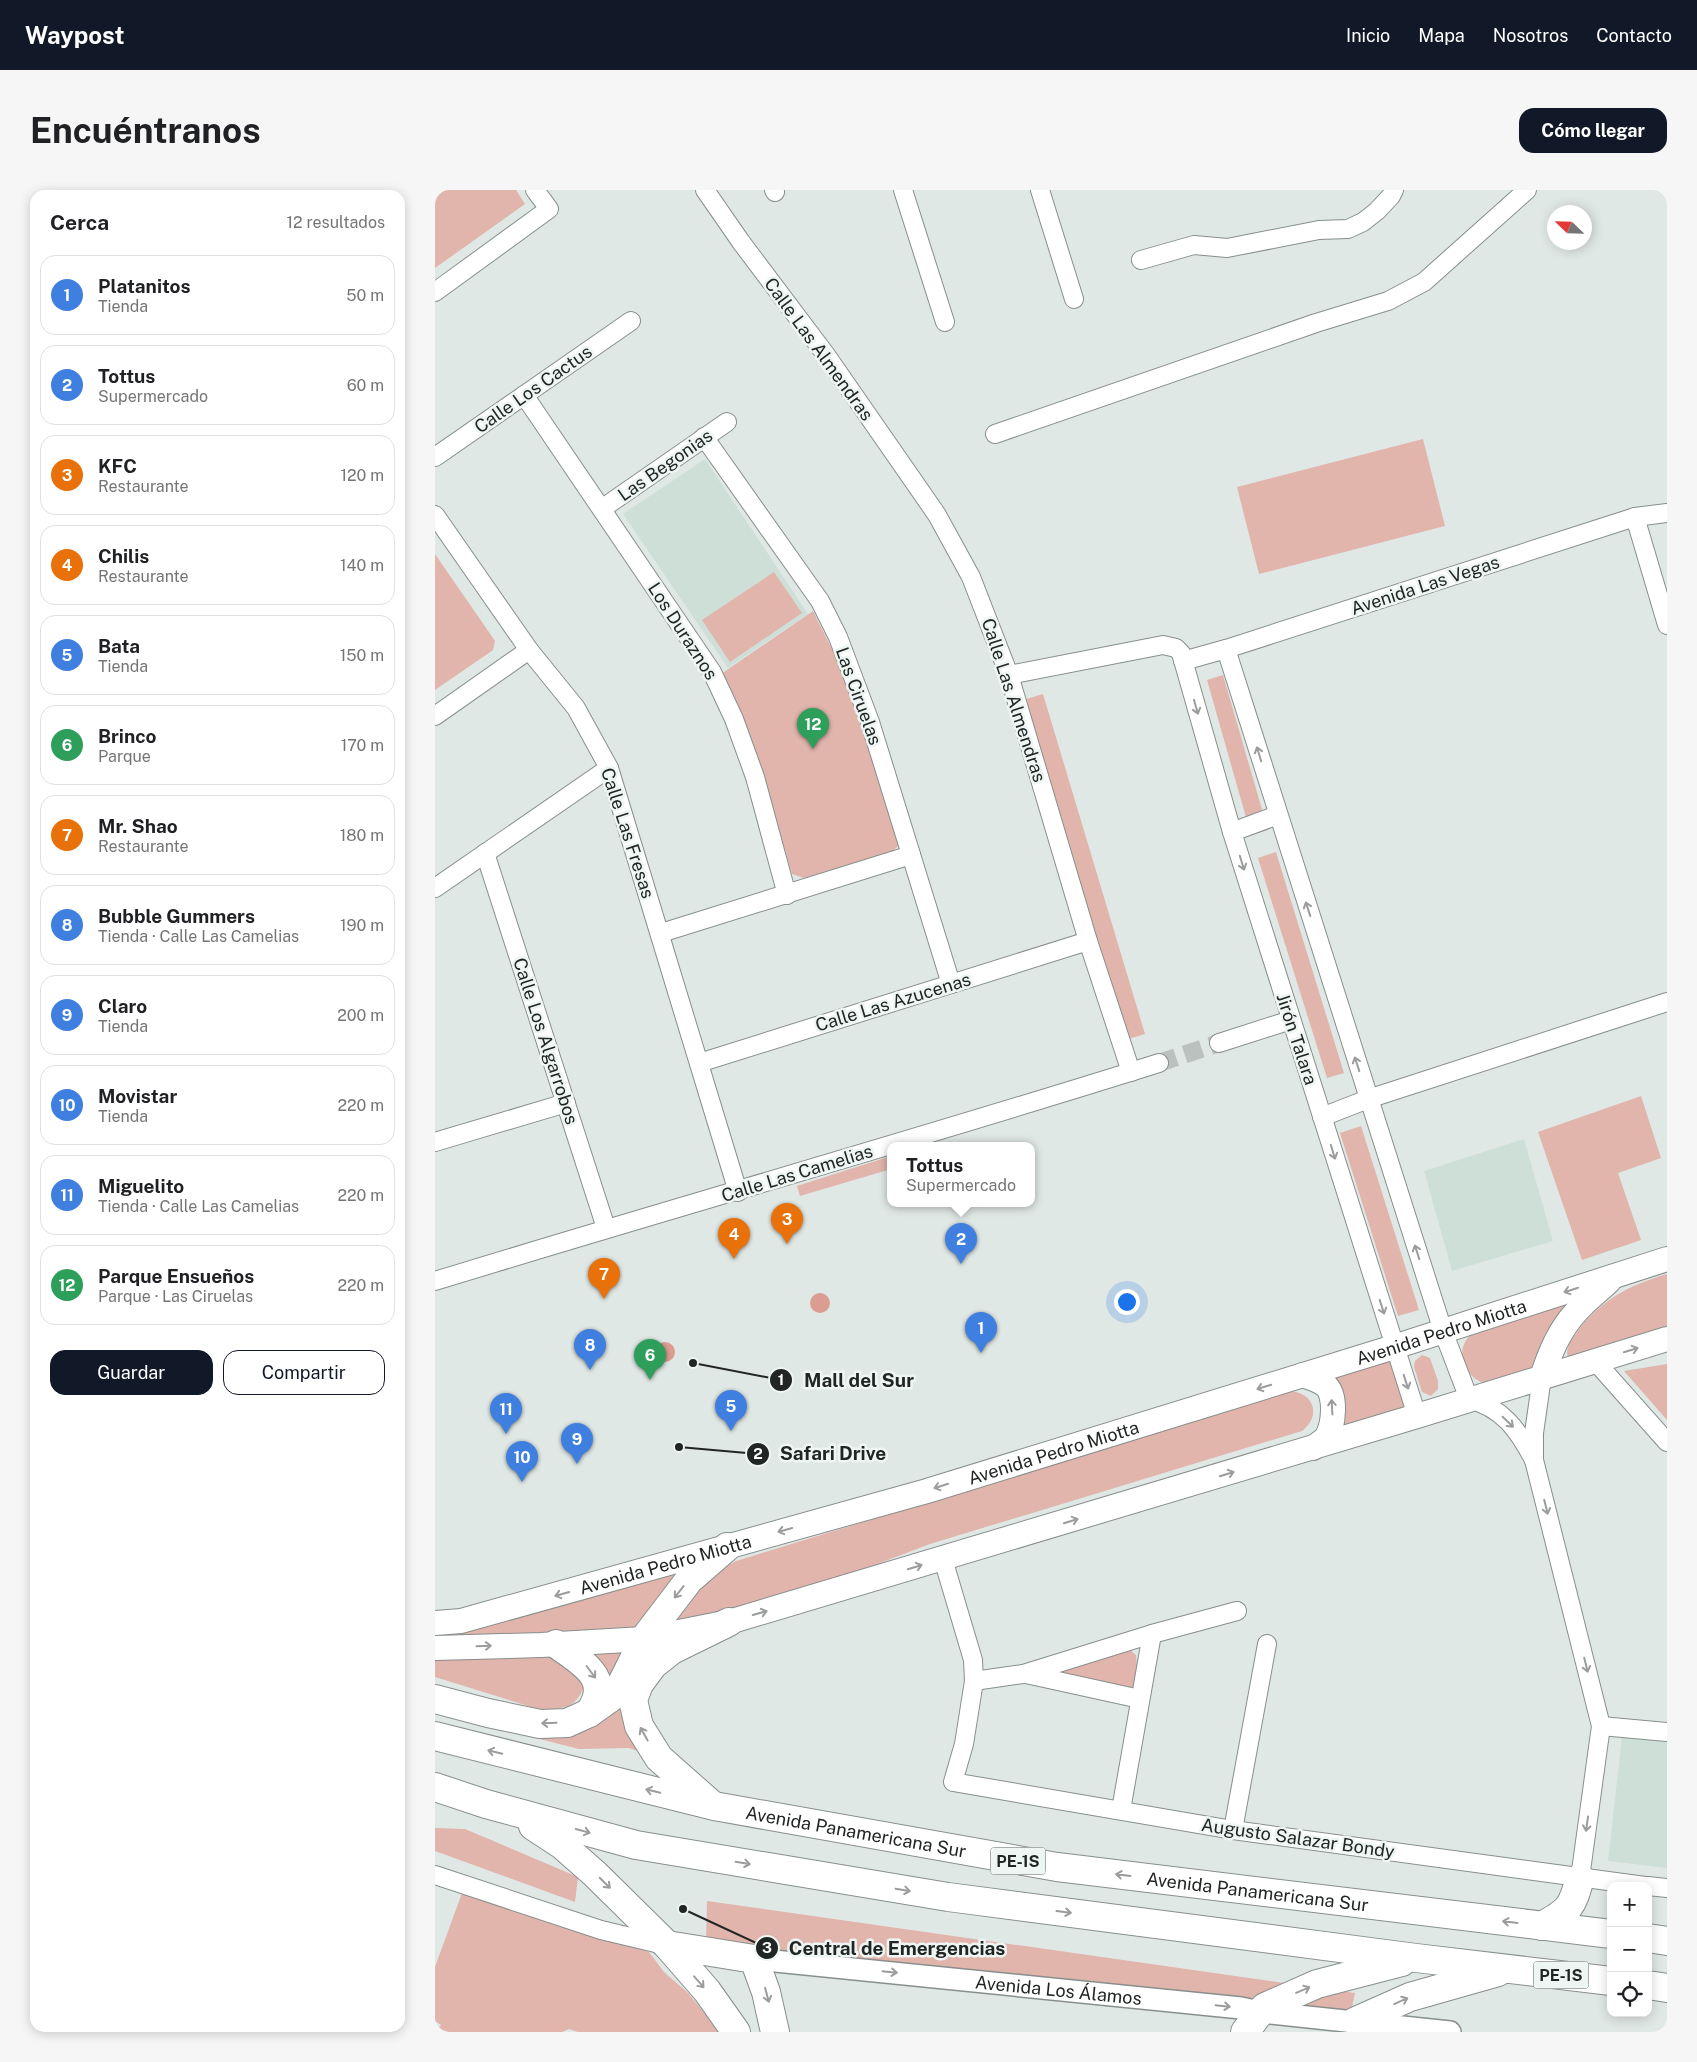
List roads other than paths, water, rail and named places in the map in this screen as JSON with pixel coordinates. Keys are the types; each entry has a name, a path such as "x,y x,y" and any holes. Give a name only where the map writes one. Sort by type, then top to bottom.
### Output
{"main road":[{"name":"Avenida Pedro Miotta","path":"435,1623 461,1621 927,1491 1443,1332 1667,1259"},
{"path":"1542,1377 1552,1349 1563,1329 1577,1311 1616,1275"},
{"path":"435,1648 644,1639 729,1622 1313,1448 1667,1339"},
{"path":"1303,1375 1326,1385 1331,1394 1332,1421 1325,1438 1313,1448"},
{"path":"435,1698 488,1713 540,1724 567,1723 589,1714 617,1693 644,1639 689,1580 727,1546"},
{"path":"714,1806 659,1758 639,1726 633,1700 639,1684 653,1665 672,1650 729,1622"},
{"path":"556,1644 588,1667 596,1678 595,1706 589,1714"},
{"name":"Avenida Panamericana Sur","path":"435,1736 714,1806 1057,1868 1607,1934"},
{"name":"PE-1S","path":"435,1787 511,1811 636,1845 949,1897 1416,1958 1607,1981"},
{"path":"511,1811 562,1845 595,1874 667,1945 707,1991 736,2032"},
{"path":"1542,1926 1567,1910 1572,1903 1579,1878"},
{"path":"1652,1938 1667,1940"},
{"name":"Avenida Los Álamos","path":"667,1945 754,1959"},
{"path":"1253,2022 1265,2006 1317,1984 1416,1958"},
{"path":"754,1959 766,1992 775,2032"},
{"path":"1355,2026 1410,1997 1512,1969"},
{"path":"1652,1986 1667,1988"}],"street":[{"path":"435,292 549,209 535,190"},
{"name":"Calle Las Almendras","path":"705,190 741,242 826,355 937,515 971,578 1009,675 1087,941 1131,1072"},
{"path":"1039,190 1074,299"},
{"path":"1141,260 1194,245 1227,248 1319,230 1348,229 1363,222 1377,211 1394,190"},
{"path":"995,434 1316,323 1388,301 1424,282 1527,190"},
{"path":"906,191 945,322"},
{"name":"Calle Los Cactus","path":"435,457 631,320"},
{"name":"Los Duraznos","path":"524,394 603,508 712,672 734,719 755,777 787,895"},
{"name":"Las Begonias","path":"603,508 727,422"},
{"name":"Las Ciruelas","path":"704,438 820,601 831,622 870,722 951,984"},
{"name":"Avenida Las Vegas","path":"1183,660 1226,649 1635,517 1667,513"},
{"name":"Calle Las Fresas","path":"435,515 529,650 576,708 609,768 661,933 738,1192"},
{"path":"1635,517 1667,625"},
{"path":"1009,675 1163,645 1176,648 1181,653 1183,660"},
{"path":"1226,649 1443,1332 1469,1399 1485,1403 1510,1422 1534,1460"},
{"path":"435,716 529,650"},
{"name":"Jirón Talara","path":"1183,660 1232,832 1417,1416"},
{"path":"435,888 609,768"},
{"path":"1232,832 1278,815"},
{"name":"Calle Los Algarrobos","path":"485,853 607,1228"},
{"path":"661,933 911,856"},
{"name":"Calle Las Azucenas","path":"699,1063 1087,941"},
{"path":"1322,1117 1368,1099 1667,1002"},
{"path":"1219,1043 1291,1020"},
{"name":"Calle Las Camelias","path":"902,1142 1159,1063"},
{"path":"435,1142 566,1103"},
{"name":"Calle Las Camelias","path":"435,1281 607,1228 738,1192 887,1147"},
{"path":"1595,1360 1667,1442"},
{"path":"1542,1377 1534,1433 1534,1460 1601,1726 1579,1878"},
{"path":"943,1559 973,1660 975,1681 1023,1674 1151,1634 1237,1611"},
{"path":"1121,1810 1151,1634"},
{"path":"1233,1830 1267,1644"},
{"path":"1023,1674 1140,1698"},
{"name":"Augusto Salazar Bondy","path":"975,1681 965,1744 953,1782 1233,1830 1613,1882"},
{"path":"1601,1726 1667,1732"},
{"path":"435,1875 601,1930 667,1945"},
{"name":"Augusto Salazar Bondy","path":"1652,1886 1667,1888"},
{"name":"Avenida Los Álamos","path":"754,1959 1241,2008 1253,2022 1450,2032"}],"tunnel":[{"path":"1159,1063 1219,1043"}],"place":[{"name":"Parque Ensueños","path":"813,749"},
{"name":"KFC","path":"787,1244"},
{"name":"Chilis","path":"734,1259"},
{"name":"Tottus","path":"961,1264"},
{"name":"Mr. Shao","path":"604,1299"},
{"name":"Platanitos","path":"981,1353"},
{"name":"Mall del Sur","path":"693,1363"},
{"name":"Bubble Gummers","path":"590,1370"},
{"name":"Brinco","path":"650,1380"},
{"name":"Bata","path":"731,1431"},
{"name":"Miguelito","path":"506,1434"},
{"name":"Safari Drive","path":"679,1447"},
{"name":"Claro","path":"577,1464"},
{"name":"Movistar","path":"522,1482"},
{"name":"Central de Emergencias","path":"683,1909"}]}
